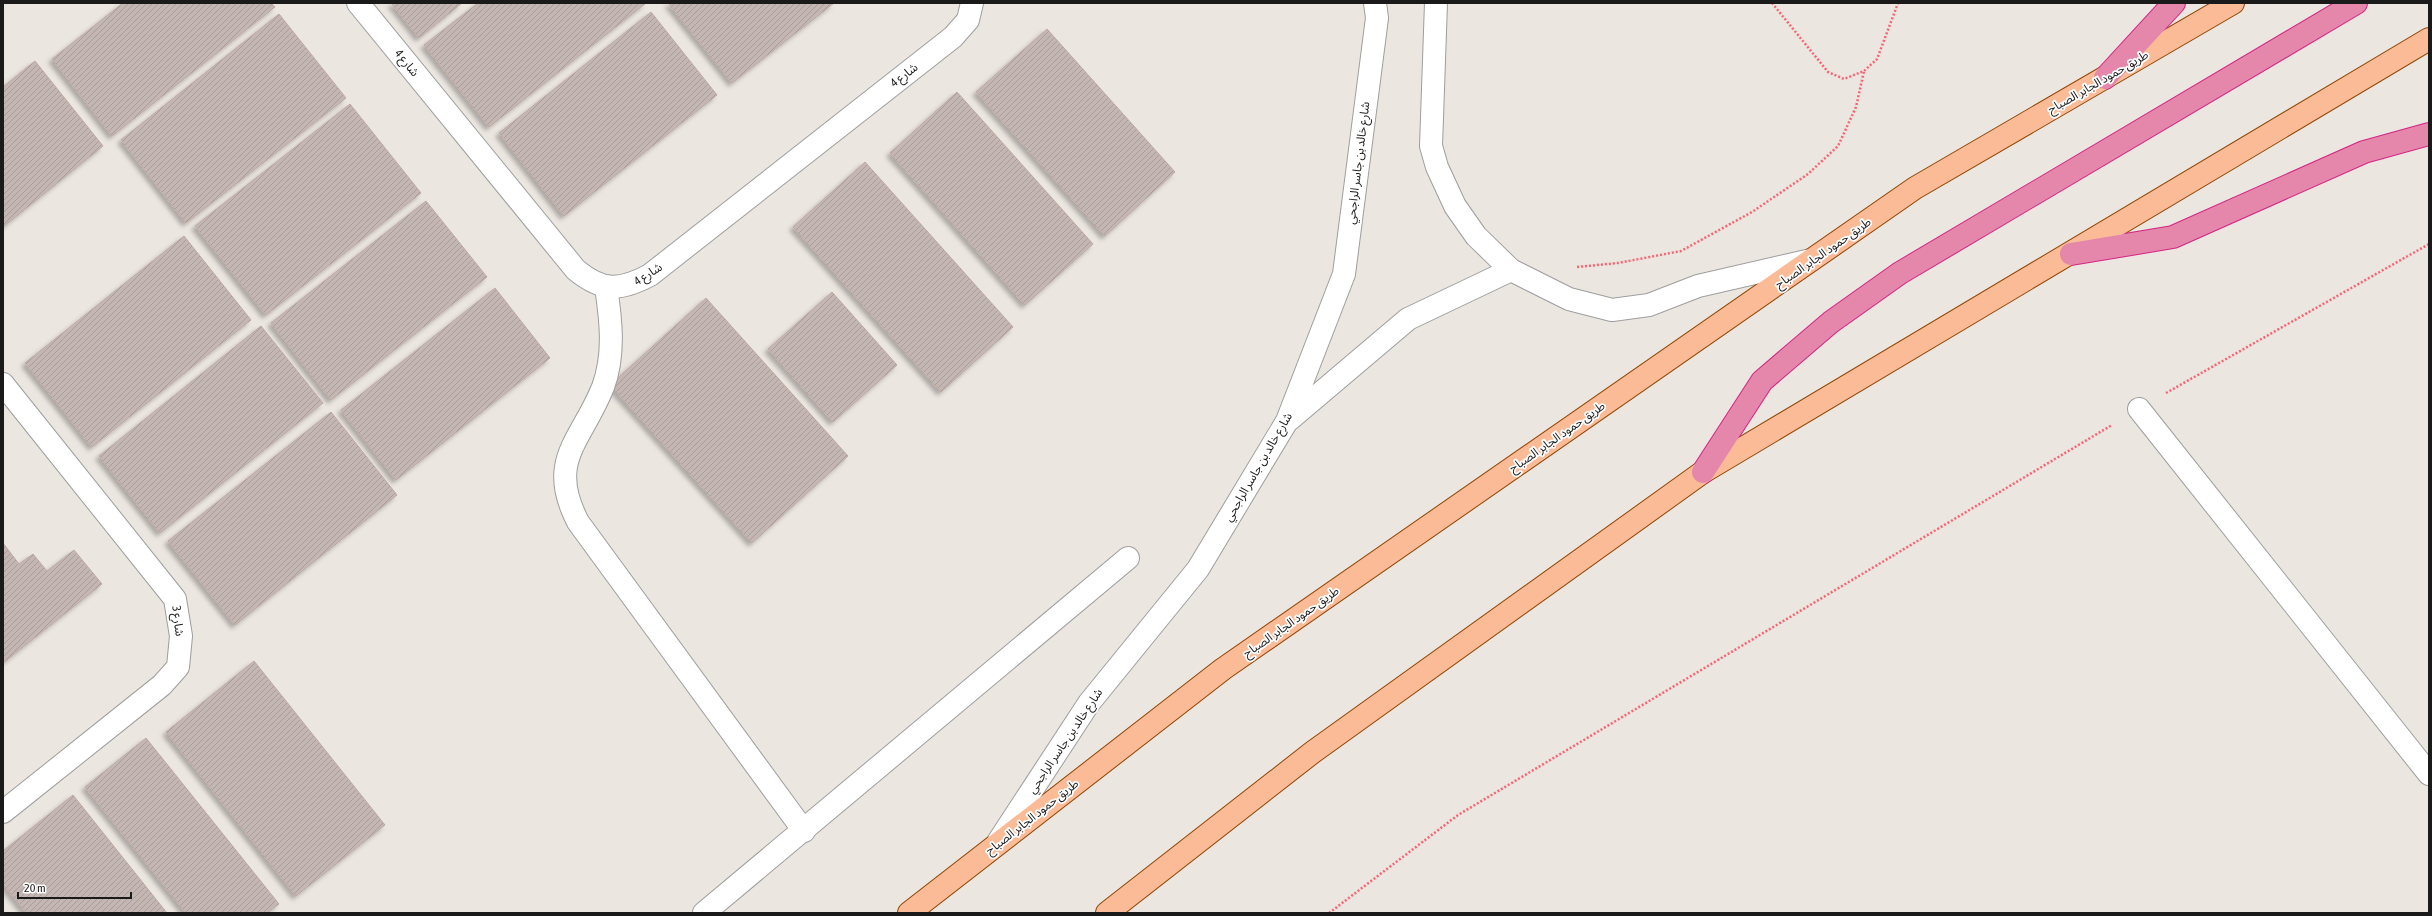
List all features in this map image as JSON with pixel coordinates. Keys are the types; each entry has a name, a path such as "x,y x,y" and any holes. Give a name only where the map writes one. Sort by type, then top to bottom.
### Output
{"highway":[{"path":"2105,78 2174,3"},
{"path":"1703,472 1762,381 1831,322 1900,273 2356,3"},
{"path":"2071,254 2173,237 2364,152 2429,134"}],"main road":[{"name":"طريق حمود الجابر الصباح","path":"909,913 1223,669 1915,188 2233,3"},
{"path":"1107,913 1313,752 1703,472 2071,254 2429,39"}],"street":[{"name":"شارع 4","path":"358,3 576,270 590,281 606,287 629,286 663,265 953,38 968,20 972,3"},
{"name":"شارع خالد بن جاسر الراجحي","path":"996,845 1089,703 1198,569 1287,421 1344,274 1377,18 1376,3"},
{"path":"1436,3 1431,146 1437,168 1455,206 1476,236 1511,270 1569,299 1612,310 1649,305 1698,286 1812,260"},
{"path":"1287,421 1408,319 1511,270"},
{"path":"606,287 611,320 609,364 603,386 573,442 566,462 564,483 569,504 578,522 804,831"},
{"name":"شارع 3","path":"3,384 175,599 181,636 178,667 162,686 3,812"},
{"path":"2139,409 2429,774"},
{"path":"704,913 804,831 1128,558"}],"path":[{"path":"1772,3 1828,72 1844,79 1864,71 1877,59 1898,3"},
{"path":"1573,267 1618,263 1681,251 1752,212 1802,179 1838,146 1856,107 1864,71"},
{"path":"1329,913 1458,815 2139,409 2429,244"}],"building":[{"path":"123,3 271,3 275,7 112,136 52,59"},
{"path":"391,3 462,3 419,38"},
{"path":"478,3 646,3 489,127 424,45"},
{"path":"668,3 834,3 732,83"},
{"path":"651,12 717,95 564,216 499,133"},
{"path":"279,14 346,98 186,223 121,140"},
{"path":"1047,29 1175,172 1105,236 976,92"},
{"path":"35,61 103,146 3,227 3,87"},
{"path":"957,92 1093,244 1025,305 890,153"},
{"path":"350,104 421,193 266,315 195,226"},
{"path":"865,162 1013,327 941,392 793,227"},
{"path":"426,201 487,277 331,400 271,323"},
{"path":"184,236 251,320 92,447 25,363"},
{"path":"495,288 550,358 396,480 341,410"},
{"path":"832,292 897,365 833,422 768,349"},
{"path":"706,298 848,456 752,543 610,385"},
{"path":"261,326 323,403 160,533 99,456"},
{"path":"331,412 397,495 235,625 168,541"},
{"path":"3,543 19,564 33,554 47,571 74,550 102,584 3,663"},
{"path":"254,661 385,825 296,896 166,732"},
{"path":"146,738 279,904 267,913 186,913 85,787"},
{"path":"73,795 167,913 26,913 3,884 3,851"}]}
